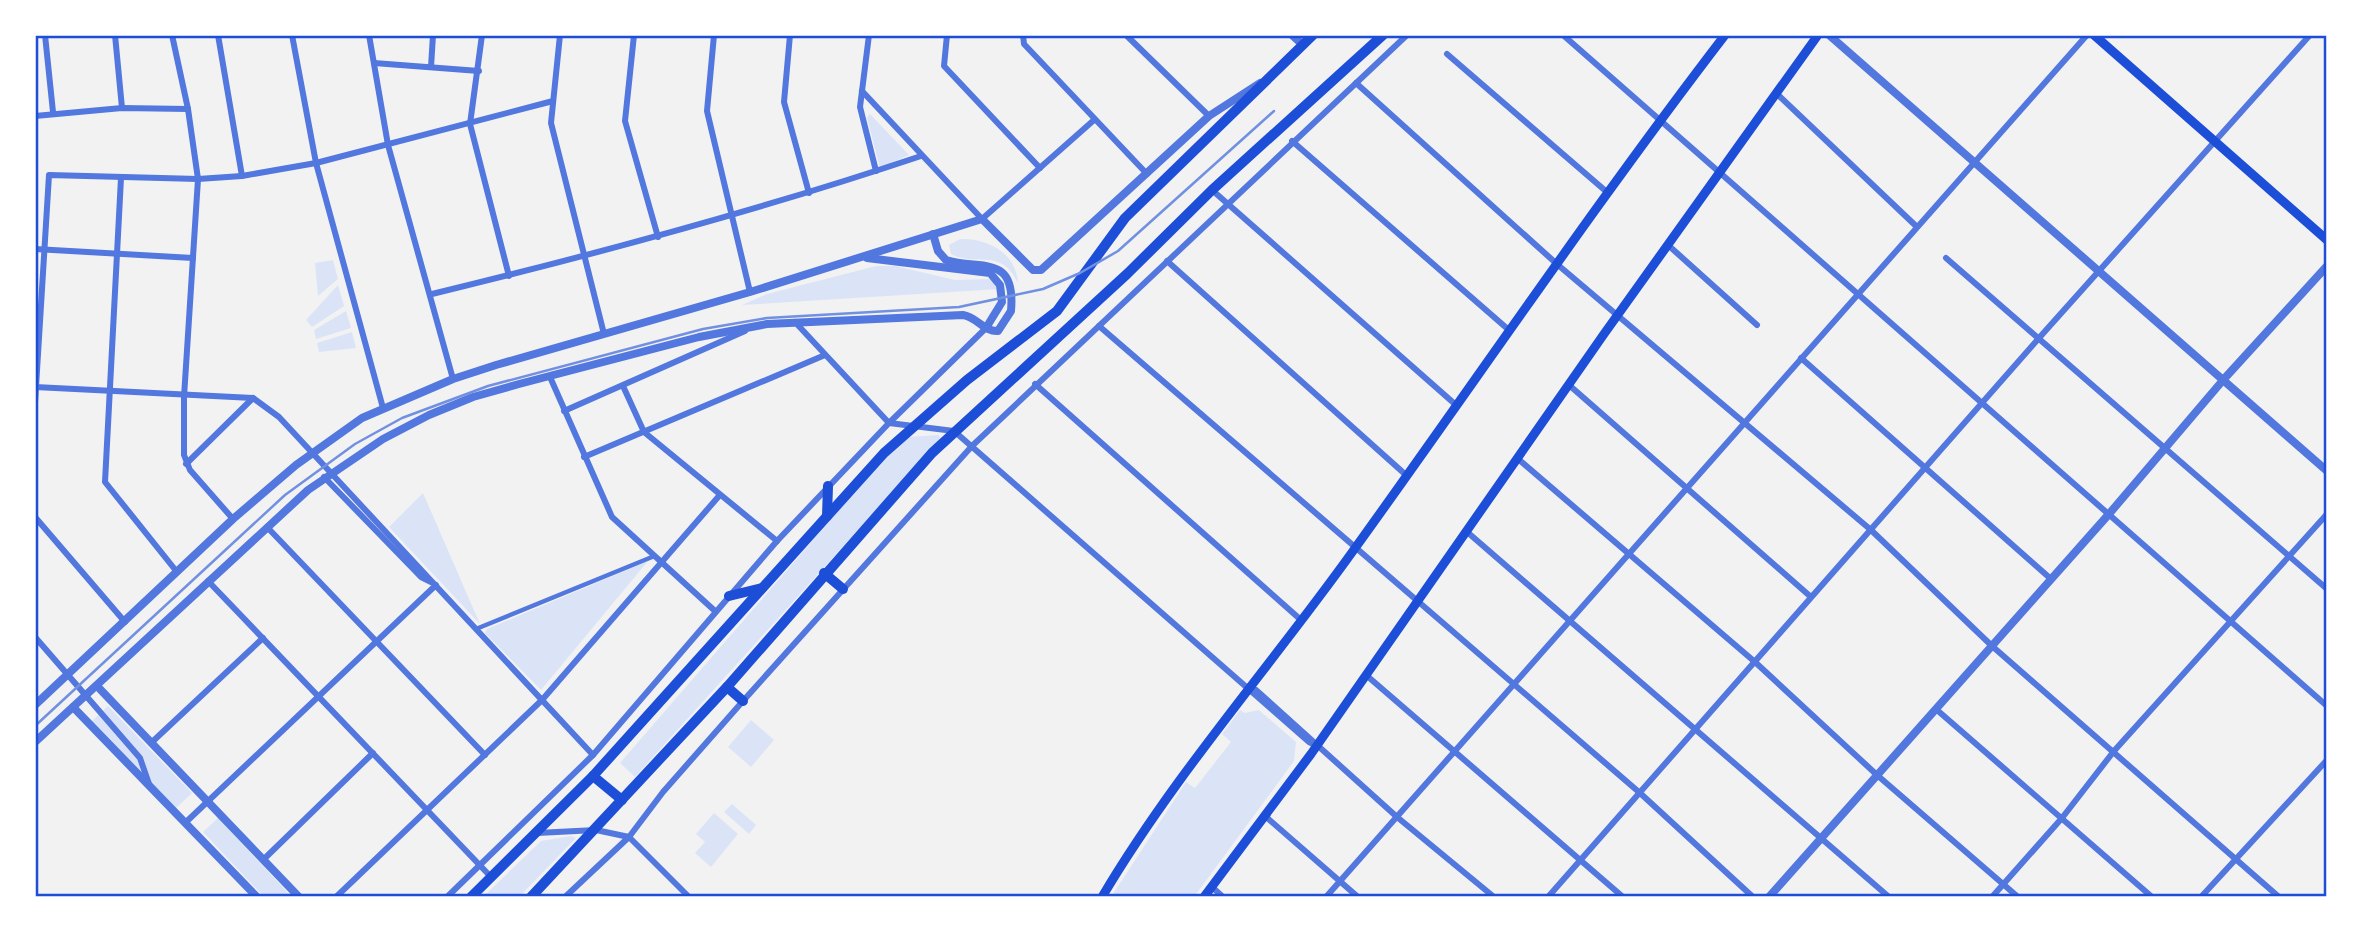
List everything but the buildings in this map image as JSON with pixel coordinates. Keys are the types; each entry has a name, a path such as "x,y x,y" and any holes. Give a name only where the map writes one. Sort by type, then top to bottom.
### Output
{"main road":[{"path":"471,897 593,776 910,427 1058,311 1125,218 1313,35"},
{"path":"531,897 727,687 824,573 954,431 1058,339 1212,190 1383,35"},
{"path":"1102,897 1136,842 1248,688 1356,547 1659,121 1725,35"},
{"path":"1205,897 1317,746 1618,314 1818,35"},
{"path":"2094,35 2327,240"},
{"path":"827,516 828,486"},
{"path":"824,573 843,589"},
{"path":"729,596 762,588"},
{"path":"727,687 743,701"},
{"path":"593,776 622,800"}],"street":[{"path":"45,35 53,112"},
{"path":"115,35 122,108"},
{"path":"172,35 188,109 198,180 184,397 186,464 233,519"},
{"path":"218,35 242,176"},
{"path":"292,35 316,163 383,408"},
{"path":"369,35 388,145 432,294 453,379"},
{"path":"431,67 433,35"},
{"path":"482,35 470,124 509,276"},
{"path":"560,35 551,123 604,334"},
{"path":"634,35 625,121 658,236"},
{"path":"714,35 707,111 750,292"},
{"path":"790,35 784,102 809,193"},
{"path":"869,35 860,107 876,171"},
{"path":"947,35 944,66 1040,168"},
{"path":"1023,35 1024,44 1147,174"},
{"path":"1126,35 1209,116"},
{"path":"1292,35 1303,45"},
{"path":"565,897 629,837 663,792 972,446 1227,202 1407,35"},
{"path":"1563,35 2327,706"},
{"path":"1829,35 2327,471"},
{"path":"1326,897 2087,35"},
{"path":"1548,897 2098,271 2310,35"},
{"path":"1447,54 1608,193"},
{"path":"374,63 479,71"},
{"path":"862,91 982,219 1036,270 1209,116 1274,73"},
{"path":"1356,83 1558,265 1871,530 1992,646 2280,897"},
{"path":"1776,93 1916,226"},
{"path":"35,403 39,249 47,178 53,174 198,180 242,176 316,163 553,100"},
{"path":"35,116 53,112 122,108 188,109"},
{"path":"35,705 233,519 338,433 383,408 453,379 750,292 982,219 1094,120"},
{"path":"1292,141 1510,331"},
{"path":"432,294 730,216 921,156"},
{"path":"121,178 104,482 177,572"},
{"path":"1212,190 1456,405"},
{"path":"35,742 267,527 328,475 383,439 429,415 472,397 699,337 752,327 795,322 963,315 971,316 986,328 998,331 1010,316 1012,302 1006,279 990,265 946,260 938,251 933,234"},
{"path":"1668,246 1757,325"},
{"path":"898,247 897,254 901,260"},
{"path":"39,249 193,258"},
{"path":"447,897 593,755 777,541 889,423 986,328 1002,302 1000,285 993,275 982,270 940,268 901,260 857,258"},
{"path":"1946,258 2327,589"},
{"path":"1167,261 1406,475"},
{"path":"1769,897 2109,514 2164,446 2327,266"},
{"path":"795,322 889,423 954,431 1309,742 1494,897"},
{"path":"1099,326 1640,793 1753,897"},
{"path":"564,411 752,327"},
{"path":"584,457 825,355"},
{"path":"1801,358 2051,579"},
{"path":"550,377 612,517 715,611"},
{"path":"1035,384 1301,620"},
{"path":"1569,385 1811,597"},
{"path":"623,386 644,432 777,541"},
{"path":"36,387 184,397 253,398 279,417 421,577 436,585"},
{"path":"186,464 253,398"},
{"path":"1517,458 1755,662 1877,775 2018,897"},
{"path":"328,475 397,543 593,755"},
{"path":"336,897 542,700 662,565 719,496"},
{"path":"1992,897 2062,818 2114,751 2327,514"},
{"path":"35,517 125,622"},
{"path":"267,527 485,755"},
{"path":"1466,531 1697,728 1889,897"},
{"path":"477,629 652,556"},
{"path":"208,581 492,878"},
{"path":"185,823 436,585"},
{"path":"35,631 71,672"},
{"path":"35,637 140,758 149,786"},
{"path":"151,743 263,638"},
{"path":"1366,675 1623,897"},
{"path":"96,686 299,897"},
{"path":"73,707 257,897"},
{"path":"1937,710 2152,897"},
{"path":"263,860 373,753"},
{"path":"2201,897 2327,760"},
{"path":"1265,816 1358,897"},
{"path":"537,833 596,830 629,837 689,897"},
{"path":"1212,887 1223,897"}],"shaded area":[{"path":"870,114 909,155 880,168 867,118"},
{"path":"960,239 981,241 999,249 1012,263 1018,283 1004,265 996,261 961,258 951,254 949,245"},
{"path":"333,260 338,279 318,296 315,263"},
{"path":"876,266 896,266 955,280 989,279 1000,289 742,305 767,294"},
{"path":"338,285 344,306 312,327 306,320"},
{"path":"346,311 351,328 316,339 314,330"},
{"path":"352,332 356,348 319,352 317,343"},
{"path":"939,435 940,439 635,777 620,763 885,457 907,437"},
{"path":"423,493 480,624 389,527"},
{"path":"648,561 541,690 485,633 487,629"},
{"path":"108,706 192,793 176,808 91,722"},
{"path":"1240,710 1245,713 1259,710 1296,742 1294,761 1194,897 1111,897 1186,782 1195,788 1231,742 1222,734"},
{"path":"751,720 774,740 751,767 728,747"},
{"path":"732,804 756,825 749,834 724,812"},
{"path":"714,813 738,834 711,867 695,853 705,842 696,834"},
{"path":"218,818 292,897 264,897 203,832"},
{"path":"571,836 576,838 519,897 483,897 541,841"}],"railway":[{"path":"35,726 285,495 355,444 402,418 488,386 703,329 767,318 959,307 1043,289 1080,273 1118,251 1274,111"}]}
